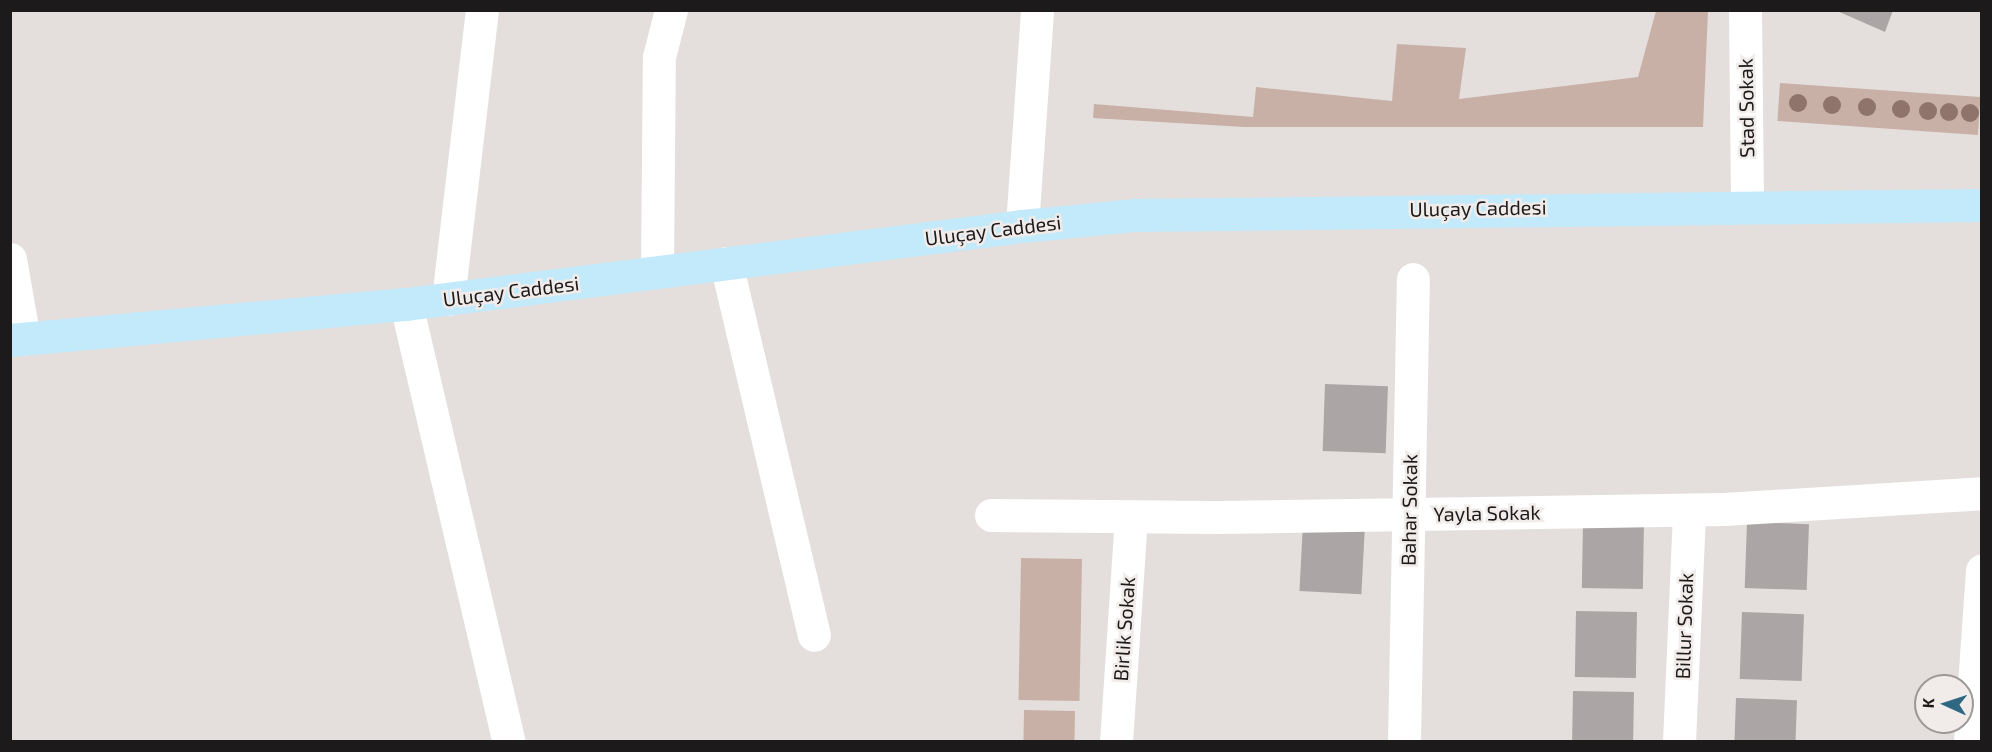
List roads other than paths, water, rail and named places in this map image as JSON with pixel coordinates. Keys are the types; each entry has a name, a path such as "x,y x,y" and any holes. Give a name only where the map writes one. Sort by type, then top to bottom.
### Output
{"street":[{"path":"448,299 482,10"},
{"path":"657,272 659,57 671,10"},
{"path":"1022,226 1037,10"},
{"name":"Stad Sokak","path":"1745,10 1747,205"},
{"name":"Uluçay Caddesi","path":"17,340 406,304 1022,226 1136,215 1747,205 1982,205"},
{"path":"10,259 17,340"},
{"path":"726,263 814,635"},
{"name":"Bahar Sokak","path":"1404,741 1413,279"},
{"path":"406,304 509,741"},
{"name":"Yayla Sokak","path":"991,515 1131,516 1689,510 1982,493"},
{"name":"Billur Sokak","path":"1679,741 1689,510"},
{"name":"Birlik Sokak","path":"1116,741 1131,516"},
{"path":"1970,741 1982,570"}]}
